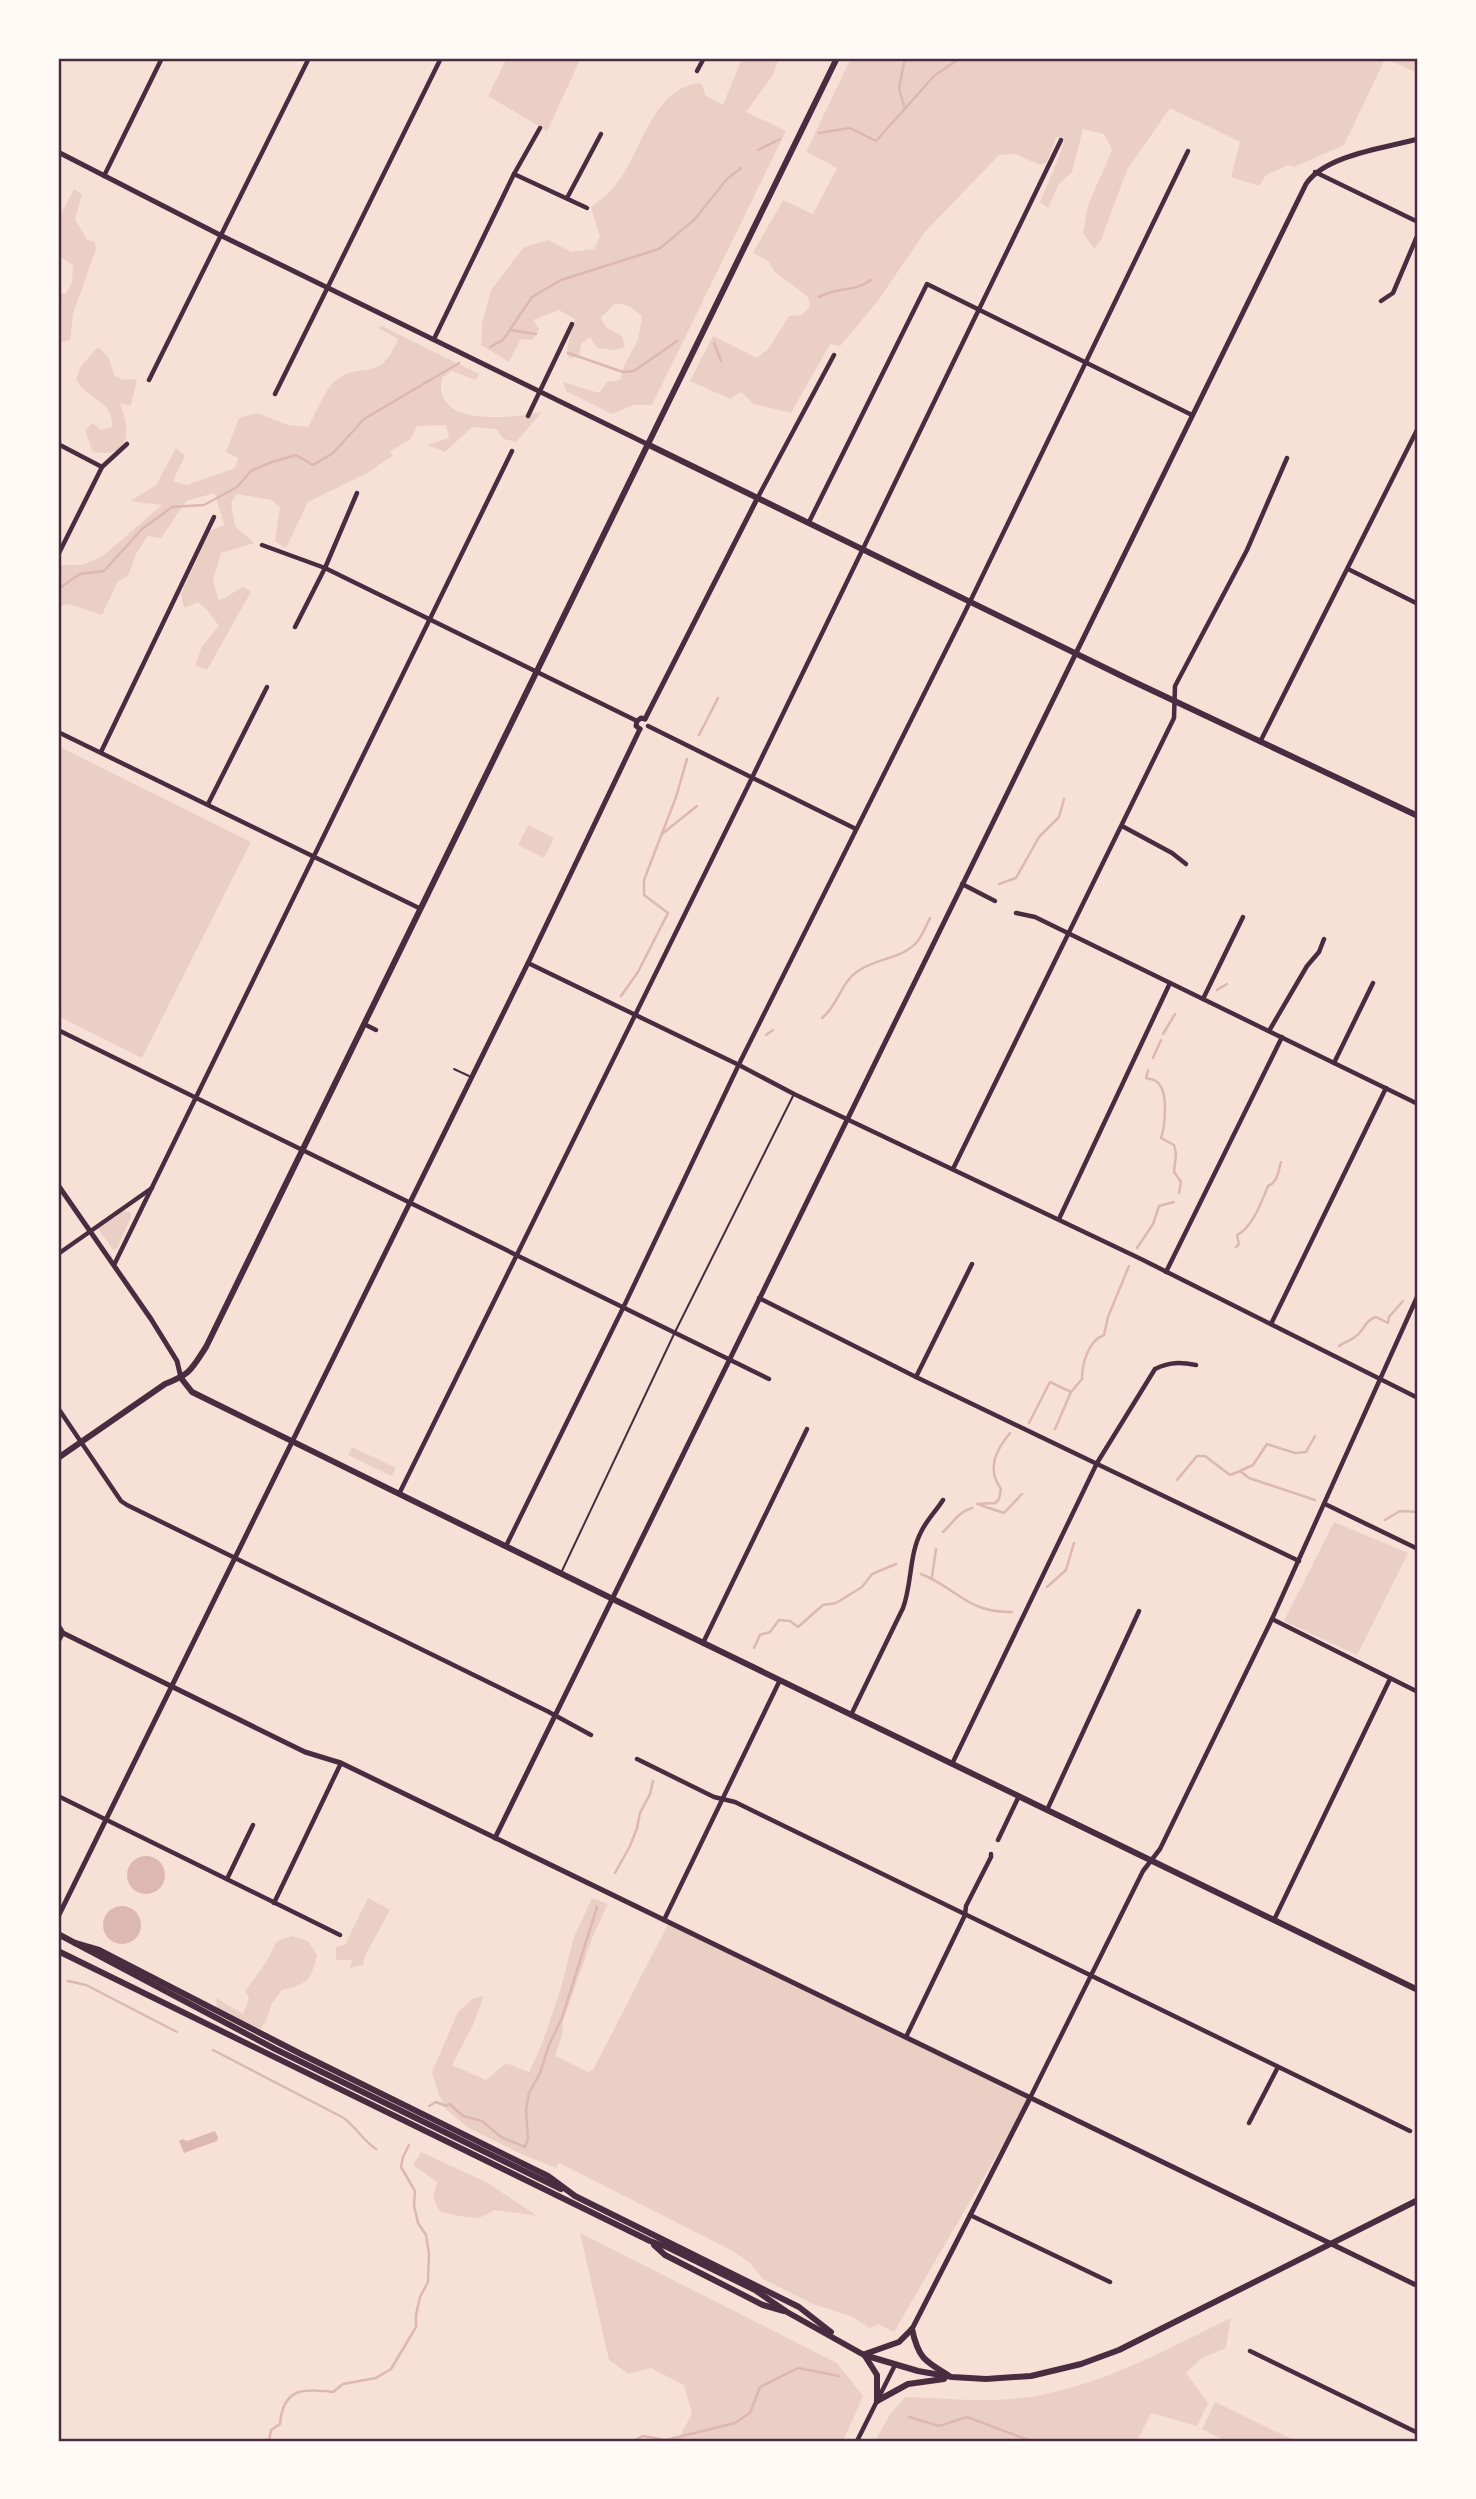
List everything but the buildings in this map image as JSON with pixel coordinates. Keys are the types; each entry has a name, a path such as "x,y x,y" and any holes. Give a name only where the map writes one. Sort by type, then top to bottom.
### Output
{"main road":[{"path":"58,1458 165,1384 181,1378 193,1367 206,1347 837,58"},
{"path":"649,445 1075,653 1418,816"},
{"path":"181,1378 192,1392 1418,1990"},
{"path":"58,1934 75,1943 99,1950 548,2176 575,2196 799,2307 845,2344"},
{"path":"58,1951 650,2241 665,2255 763,2305 787,2312 864,2355 953,2378"},
{"path":"864,2355 877,2375 877,2401 908,2384 953,2378 1031,2376 1081,2364 1119,2350 1418,2200"},
{"path":"864,2355 894,2344 912,2329 918,2353 926,2362 953,2378"}],"street":[{"path":"104,176 162,58"},
{"path":"149,380 309,58"},
{"path":"275,394 441,58"},
{"path":"697,71 704,58"},
{"path":"434,340 514,174 540,128"},
{"path":"567,198 601,134"},
{"path":"495,1838 1306,184 1315,172 1333,162 1418,139"},
{"path":"399,1494 981,310 1061,140"},
{"path":"506,1546 739,1065 970,602 1188,151"},
{"path":"58,152 222,236 649,445"},
{"path":"1315,172 1418,222"},
{"path":"514,174 587,208"},
{"path":"1381,301 1393,293 1418,234"},
{"path":"809,522 927,284 1192,415"},
{"path":"528,416 572,324"},
{"path":"645,719 834,355"},
{"path":"1260,742 1418,428"},
{"path":"58,444 102,467"},
{"path":"58,555 102,467 127,444"},
{"path":"114,1265 512,451"},
{"path":"953,1168 1174,718 1175,686 1247,550 1287,458"},
{"path":"295,627 325,568 357,493"},
{"path":"101,752 214,517"},
{"path":"262,545 325,568 637,720 645,719"},
{"path":"1348,569 1418,604"},
{"path":"208,804 267,687"},
{"path":"645,719 648,726 856,829"},
{"path":"637,720 636,726 640,730"},
{"path":"58,1917 640,730 648,726"},
{"path":"58,732 419,908"},
{"path":"1122,826 1172,853 1186,864"},
{"path":"961,884 995,901"},
{"path":"1016,913 1035,917 1418,1104"},
{"path":"1203,999 1243,917"},
{"path":"1269,1031 1307,966 1320,952 1324,939"},
{"path":"528,963 794,1094 1059,1219 1418,1398"},
{"path":"1059,1219 1170,983"},
{"path":"1334,1063 1373,983"},
{"path":"364,1024 376,1030"},
{"path":"58,1030 769,1379"},
{"path":"1166,1272 1282,1037"},
{"path":"1271,1324 1386,1088"},
{"path":"58,1185 177,1361 181,1378"},
{"path":"58,1254 153,1187"},
{"path":"916,1377 972,1264"},
{"path":"912,2329 1143,1871 1160,1849 1272,1619 1418,1295"},
{"path":"758,1297 916,1377 1299,1561"},
{"path":"952,1764 1097,1463 1155,1370 1179,1362 1196,1365"},
{"path":"58,1408 121,1501 591,1735"},
{"path":"703,1643 807,1429"},
{"path":"851,1714 903,1608 909,1592 920,1533 943,1500"},
{"path":"1325,1504 1418,1549"},
{"path":"1047,1810 1139,1611"},
{"path":"1272,1619 1418,1692"},
{"path":"58,1625 63,1633 305,1752 341,1763 1418,2286"},
{"path":"58,1642 63,1633"},
{"path":"1274,1920 1391,1679"},
{"path":"664,1920 780,1680"},
{"path":"637,1759 713,1797 735,1802 1410,2131"},
{"path":"274,1903 341,1763"},
{"path":"58,1796 340,1935"},
{"path":"998,1840 1018,1796"},
{"path":"227,1879 253,1825"},
{"path":"906,2037 965,1915 966,1906 991,1857 990,1854"},
{"path":"1249,2123 1278,2067"},
{"path":"969,2215 1110,2283"},
{"path":"1250,2351 1418,2433"},
{"path":"857,2441 895,2365"}],"lane":[{"path":"454,1069 471,1077"},
{"path":"561,1573 675,1332 794,1094"}],"shaded area":[{"path":"507,58 581,58 547,131 488,96"},
{"path":"742,58 779,58 773,75 746,112 786,131 652,405 633,405 612,414 566,391 563,382 599,393 607,382 620,380 623,368 638,340 642,316 629,306 615,303 601,318 606,327 622,336 625,347 614,350 597,348 590,337 581,344 579,357 569,358 567,348 575,319 559,310 533,320 539,329 532,340 521,339 509,362 481,345 482,324 491,290 524,247 548,240 571,252 594,249 600,237 591,207 621,178 664,102 687,86 701,83 706,96 723,105"},
{"path":"851,58 1418,58 1418,73 1385,59 1344,145 1294,167 1288,165 1266,175 1259,186 1231,177 1240,142 1170,108 1127,170 1101,240 1094,249 1083,233 1088,205 1112,150 1104,134 1083,129 1072,172 1059,184 1048,208 1040,202 1065,137 1056,138 1047,162 1040,165 1015,154 999,155 925,232 877,302 840,346 830,344 791,413 754,404 741,392 730,399 690,381 713,336 757,358 769,348 789,316 802,315 810,306 808,297 775,272 768,261 753,253 783,200 813,214 837,168 806,152"},
{"path":"74,189 82,195 75,219 87,240 95,242 96,249 73,314 70,340 58,343 58,294 66,293 72,282 73,265 58,256 58,220"},
{"path":"382,326 479,374 475,380 452,371 442,378 442,394 448,404 458,411 486,417 542,412 516,442 504,439 496,429 472,427 445,452 427,445 449,438 446,425 417,426 410,440 390,451 393,455 369,472 308,502 286,548 275,541 280,507 272,500 237,494 231,503 235,526 254,543 221,553 213,580 219,601 243,587 251,592 207,670 195,665 202,646 219,626 198,602 184,608 181,594 210,531 224,525 215,493 186,501 161,538 148,536 137,552 128,576 118,581 102,615 69,604 58,606 58,570 61,565 83,565 104,555 162,505 130,501 156,485 176,448 185,456 173,481 187,485 235,468 238,458 226,452 239,418 257,413 288,425 308,427 333,383 352,372 376,368 391,354 398,339 378,328"},
{"path":"98,347 108,357 115,376 123,380 137,379 131,405 120,404 126,424 125,441 115,451 106,453 93,452 85,431 92,423 101,430 112,427 111,417 108,410 80,386 76,379 81,366"},
{"path":"58,746 251,842 142,1058 58,1016"},
{"path":"528,825 554,838 544,858 518,845"},
{"path":"124,1210 130,1212 131,1217 117,1248 113,1250 98,1228"},
{"path":"352,1447 396,1468 392,1476 348,1455"},
{"path":"1334,1522 1408,1553 1357,1655 1284,1621"},
{"path":"146,1856 159,1862 165,1875 159,1888 146,1894 133,1888 127,1875 133,1862"},
{"path":"368,1898 390,1910 365,1956 363,1965 350,1968 352,1960 336,1960 336,1947 345,1945"},
{"path":"592,1898 608,1904 593,1936 563,2021 562,2035 555,2056 588,2072 593,2070 669,1922 1030,2098 894,2332 878,2324 870,2328 853,2317 813,2304 763,2279 750,2263 731,2250 559,2163 556,2168 521,2154 467,2127 447,2110 432,2072 458,2012 472,1999 484,1996 473,2025 452,2065 486,2080 506,2063 529,2072 542,2044 560,1991 574,1937"},
{"path":"122,1906 135,1912 141,1925 135,1938 122,1944 109,1938 103,1925 109,1912"},
{"path":"292,1936 308,1941 317,1955 313,1970 303,1983 282,1990 271,2005 266,2021 260,2029 217,2010 216,1998 243,2014 249,1998 245,1991 267,1961 277,1941"},
{"path":"215,2131 217,2141 184,2153 179,2141 187,2141"},
{"path":"421,2152 488,2183 537,2216 495,2210 479,2218 439,2211 433,2197 437,2182 413,2165"},
{"path":"580,2233 837,2363 863,2396 843,2441 677,2441 692,2414 684,2385 651,2368 628,2374 609,2360"},
{"path":"1231,2318 1226,2348 1202,2358 1186,2373 1208,2403 1197,2426 1151,2413 1137,2441 875,2441 889,2416 905,2397 999,2400 1070,2388 1125,2369"},
{"path":"1215,2402 1296,2441 1226,2441 1202,2429"}],"waterway":[{"path":"905,58 899,88 905,109"},
{"path":"819,133 850,128 876,141 935,75 961,58"},
{"path":"758,150 780,139"},
{"path":"490,347 503,340 532,297 561,280 659,249 694,220 727,179 741,168"},
{"path":"819,297 871,280"},
{"path":"510,330 536,334"},
{"path":"568,353 623,372 634,371 677,341"},
{"path":"714,343 721,361"},
{"path":"58,589 80,574 104,571 142,529 172,507 204,505 237,487 251,471 272,462 296,455 313,465 333,453 364,419 459,363"},
{"path":"699,735 718,698"},
{"path":"621,996 638,972 668,913 644,895 644,880 676,797 687,759"},
{"path":"999,884 1016,878 1039,837 1059,817 1064,799"},
{"path":"662,834 697,806"},
{"path":"822,1018 832,1008 852,976 865,967 911,948 919,940 930,918"},
{"path":"1217,990 1227,984"},
{"path":"1163,1034 1175,1014"},
{"path":"766,1035 773,1030"},
{"path":"1153,1058 1161,1040"},
{"path":"1148,1070 1146,1078 1157,1082 1163,1093 1165,1117 1161,1138 1174,1145 1174,1172 1181,1182 1179,1193"},
{"path":"1236,1247 1239,1244 1237,1235 1252,1220 1268,1186 1276,1179 1281,1162"},
{"path":"1137,1248 1153,1224 1159,1206 1174,1202"},
{"path":"1055,1429 1071,1392 1082,1379 1090,1348 1104,1335 1108,1317 1129,1266"},
{"path":"1339,1346 1358,1335 1372,1318 1376,1317 1388,1323 1389,1317 1403,1301"},
{"path":"1029,1423 1050,1382 1071,1392"},
{"path":"977,1504 995,1503 999,1499 1001,1489 994,1474 995,1460 1010,1433"},
{"path":"1240,1471 1253,1465 1267,1444 1295,1453 1306,1452 1315,1436"},
{"path":"1177,1480 1197,1456 1205,1456 1230,1475 1240,1471 1249,1478 1315,1500"},
{"path":"980,1505 1004,1513 1022,1494"},
{"path":"943,1532 959,1515 972,1508"},
{"path":"1385,1520 1400,1511 1418,1512"},
{"path":"1047,1587 1066,1570 1074,1543"},
{"path":"932,1577 936,1549"},
{"path":"754,1648 760,1635 770,1632 779,1620 790,1621 798,1627 823,1605 836,1603 862,1587 872,1574 896,1564"},
{"path":"921,1574 973,1604 1012,1612"},
{"path":"615,1873 630,1846 653,1781"},
{"path":"429,2106 436,2102 446,2106 450,2104 463,2116 482,2121 501,2137 525,2147 528,2139 526,2110 529,2093 562,2018 597,1907"},
{"path":"68,1981 86,1985 177,2032"},
{"path":"213,2050 342,2117 376,2149"},
{"path":"269,2441 271,2430 280,2424 285,2403 290,2397 312,2390 333,2392 343,2384 376,2378 391,2369 416,2327 420,2297 428,2282 429,2254 426,2235 418,2223 414,2206 415,2191 401,2167 409,2145"},
{"path":"633,2441 643,2436 666,2440 735,2423 750,2413 760,2387 798,2368 839,2376"},
{"path":"909,2417 939,2426 967,2417 1031,2441"}]}
